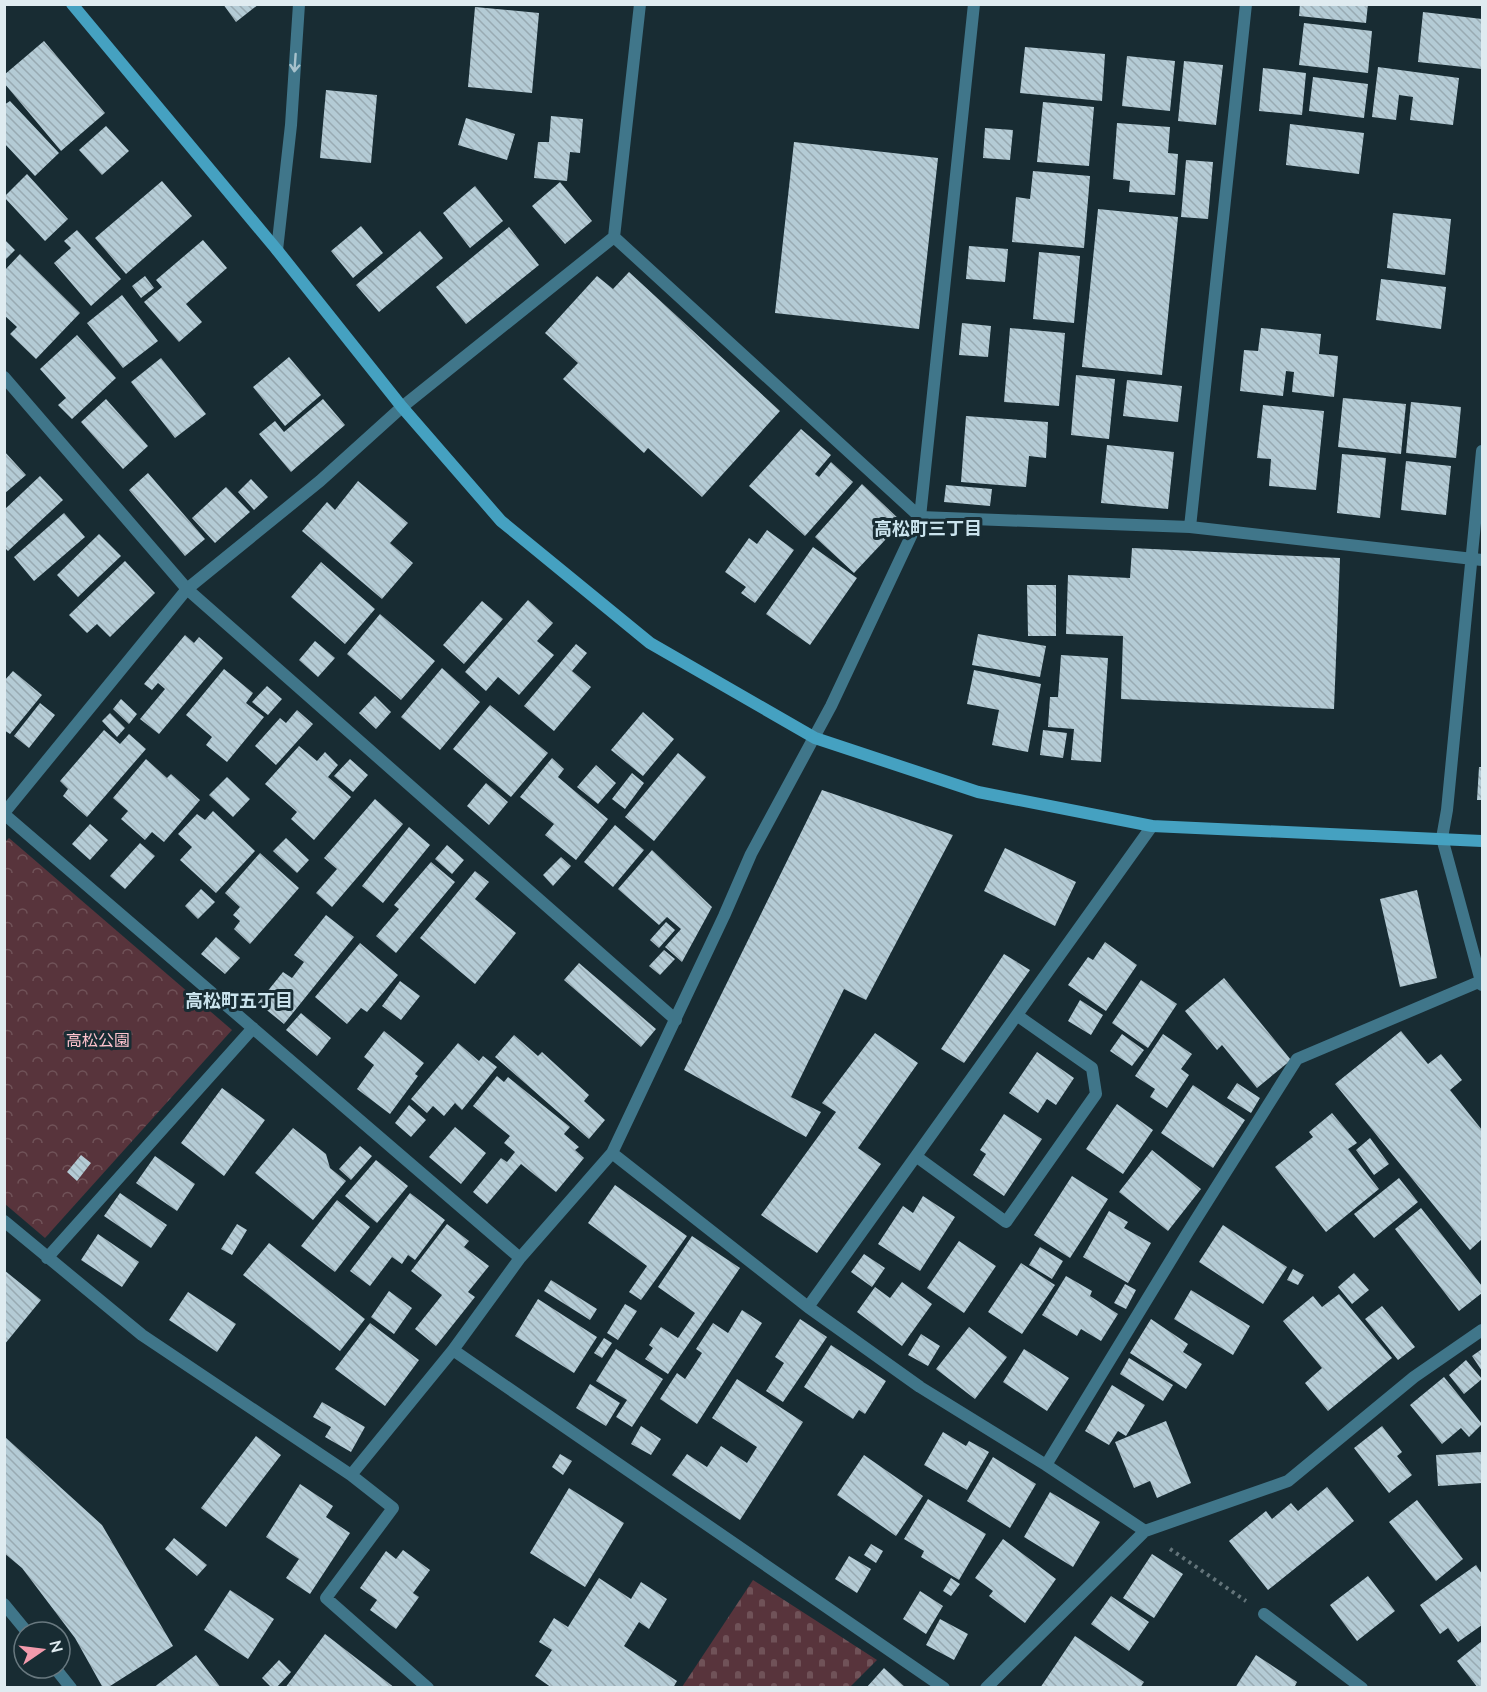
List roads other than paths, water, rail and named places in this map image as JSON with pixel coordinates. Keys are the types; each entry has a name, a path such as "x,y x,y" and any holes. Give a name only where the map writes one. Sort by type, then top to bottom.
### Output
{"street":[{"path":"72,4 277,250 402,407 501,522 650,643 815,738 978,792 1152,826 1442,838 1482,842"},
{"path":"277,250 291,124 299,4"},
{"path":"520,1258 4,813 187,589 320,481 402,407 614,237 640,4"},
{"path":"351,1475 453,1350 520,1258 612,1153 676,1020 751,854 815,738 920,517 974,4"},
{"path":"1190,526 1246,4"},
{"path":"614,237 920,517 1190,526 1477,560"},
{"path":"4,377 187,589 676,1020"},
{"path":"1046,1465 1297,1059 1482,983 1442,838 1477,560 1482,451"},
{"path":"808,1307 1152,826"},
{"path":"917,1157 1006,1222 1096,1094 1092,1068 1018,1016"},
{"path":"47,1258 253,1028"},
{"path":"612,1153 808,1307 920,1387 1046,1465 1145,1531"},
{"path":"4,1221 142,1335 351,1475 393,1508 326,1598 428,1688"},
{"path":"986,1688 1145,1531 1288,1481 1414,1377 1482,1330"},
{"path":"453,1350 944,1688"},
{"path":"4,1604 17,1620"},
{"path":"1264,1614 1362,1688"}],"district":[{"name":"高松町三丁目","path":"928,529"},
{"name":"高松町五丁目","path":"239,1001"}],"park label":[{"name":"高松公園","path":"98,1040"}]}
